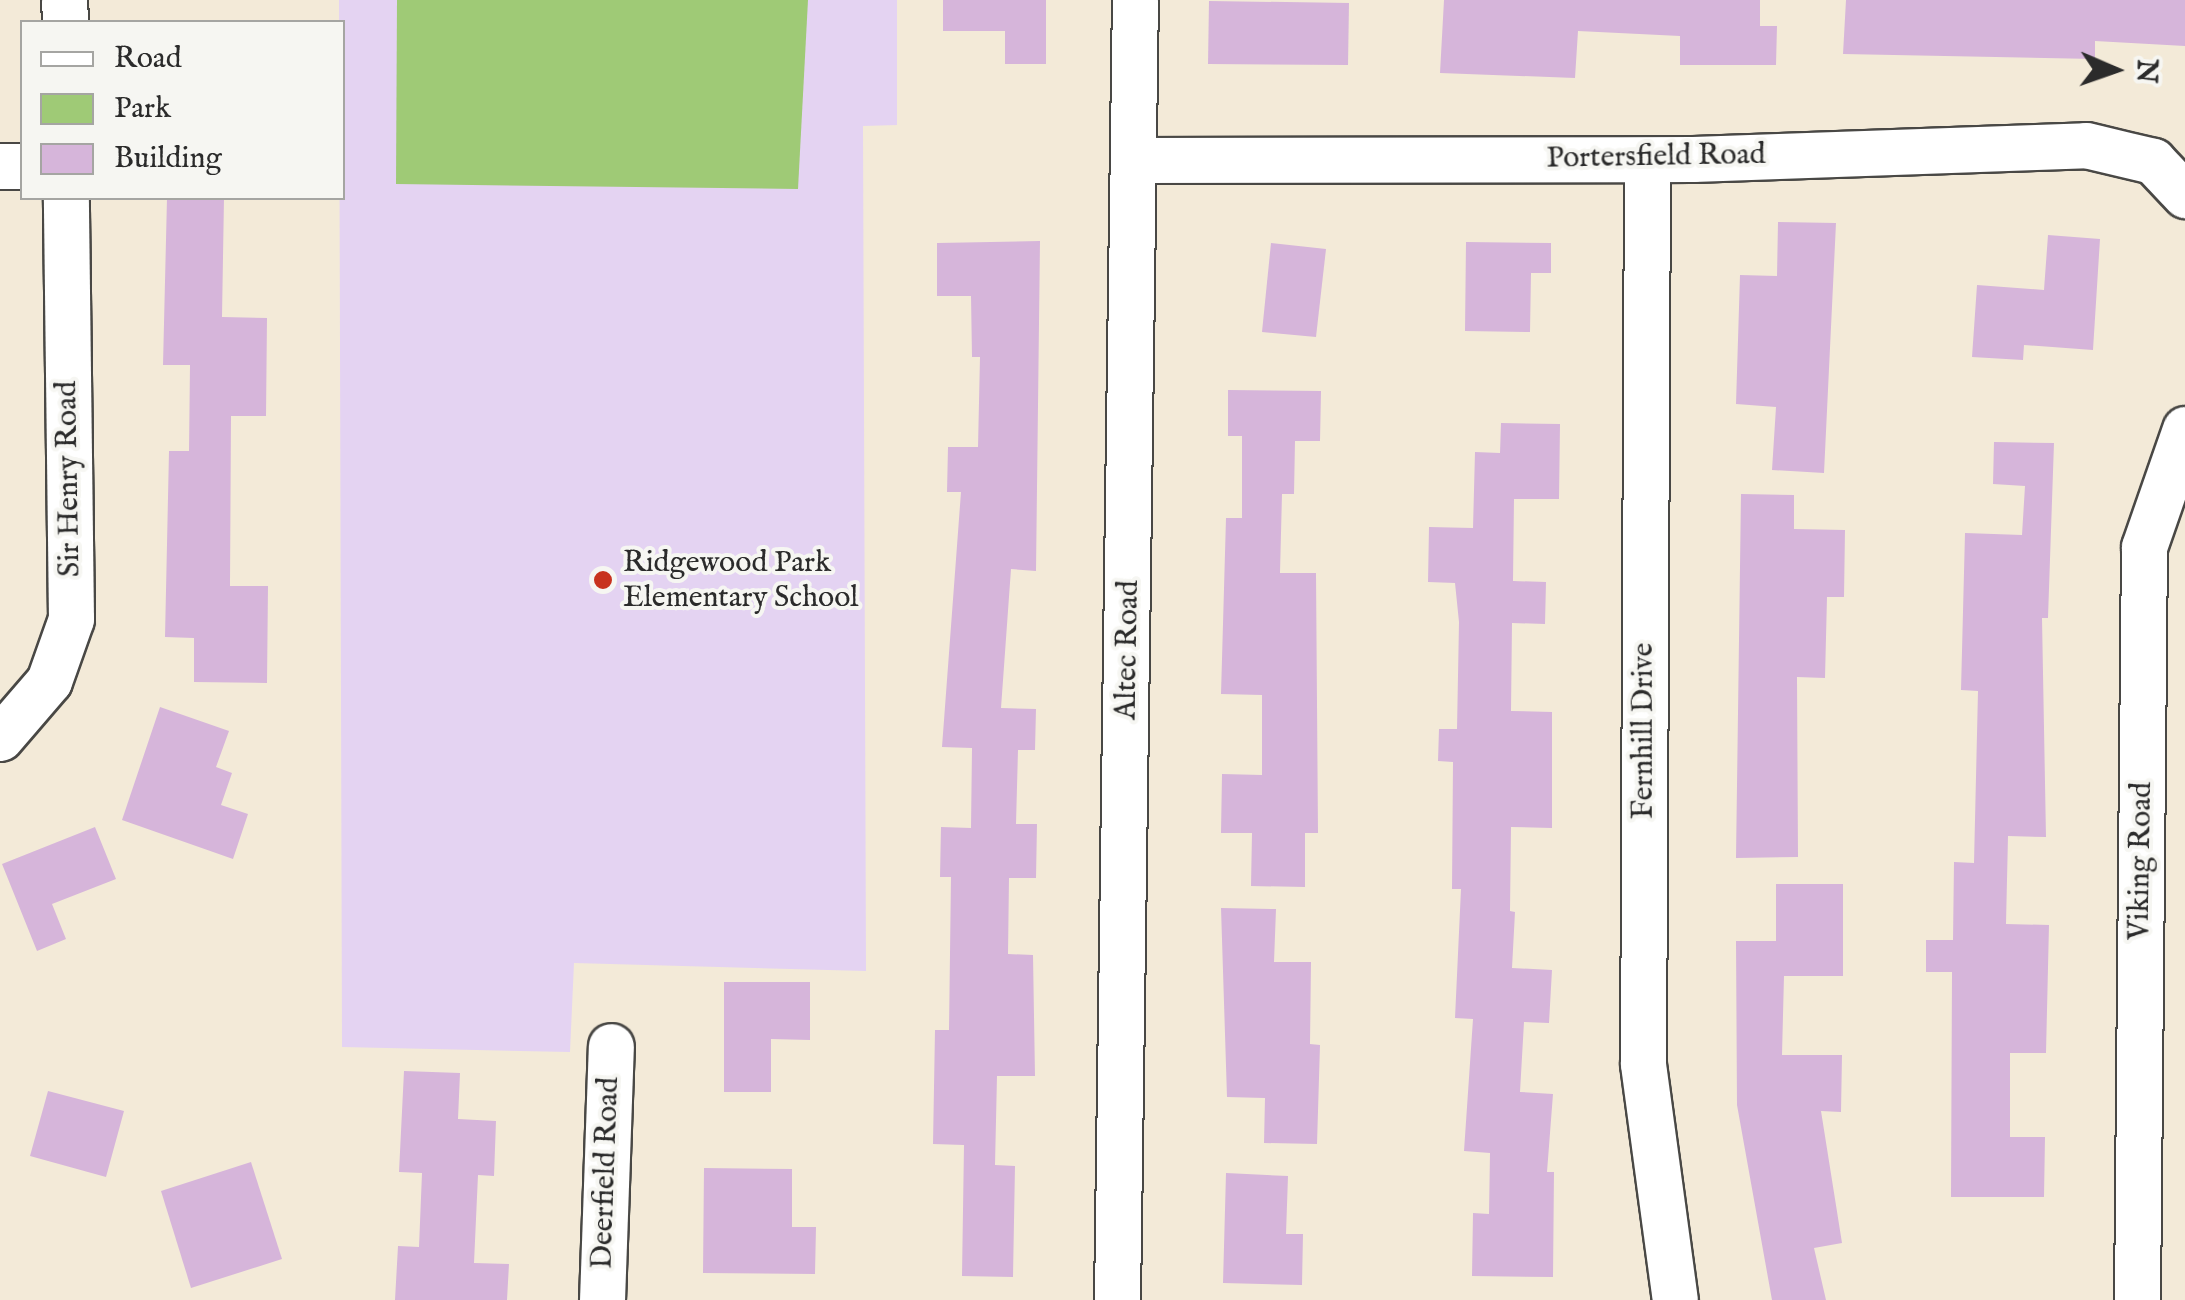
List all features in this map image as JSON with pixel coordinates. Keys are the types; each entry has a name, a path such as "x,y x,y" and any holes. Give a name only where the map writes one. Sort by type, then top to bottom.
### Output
{"street":[{"name":"Altec Road","path":"1118,1300 1136,160 1134,0"},
{"name":"Portersfield Road","path":"1136,160 1647,160 2086,146 2153,161 2177,186"},
{"name":"Fernhill Drive","path":"1647,160 1643,1064 1675,1300"},
{"name":"Sir Henry Road","path":"0,738 50,681 70,619 66,200"},
{"name":"Viking Road","path":"2137,1300 2144,547 2185,430"},
{"name":"Deerfield Road","path":"602,1300 611,1046"}],"shaded area":[{"name":"Ridgewood Park Elementary School","path":"339,0 897,0 897,125 863,126 866,971 574,963 570,1052 342,1047 340,200 345,200 345,20 339,20"}],"green space":[{"path":"397,0 808,0 798,189 396,184"}],"building":[{"path":"943,0 1046,0 1046,64 1005,64 1005,31 943,31"},
{"path":"1444,0 1760,0 1760,26 1777,26 1776,65 1680,65 1680,36 1578,31 1575,78 1440,73"},
{"path":"1846,0 2185,0 2185,46 2095,41 2095,59 1843,54"},
{"path":"1209,1 1349,3 1348,65 1208,64"},
{"path":"167,200 224,200 222,317 267,318 266,416 231,416 230,586 268,586 267,683 194,682 194,638 165,637 169,451 189,451 190,365 163,365"},
{"path":"1778,222 1836,223 1824,473 1772,470 1776,407 1736,404 1740,275 1777,276"},
{"path":"2048,235 2100,239 2093,350 2024,345 2023,360 1972,357 1977,285 2044,290"},
{"path":"1040,241 1036,571 1011,569 1001,708 1036,709 1035,750 1018,750 1016,824 1037,824 1036,878 1009,878 1008,954 1033,955 1035,1076 997,1076 995,1165 1015,1166 1013,1277 962,1276 964,1145 933,1144 935,1030 949,1030 951,877 940,877 941,827 971,828 972,748 942,747 961,492 947,492 948,447 978,447 980,357 972,357 971,296 937,296 937,243"},
{"path":"1466,242 1551,243 1551,273 1531,273 1530,332 1465,331"},
{"path":"1271,243 1326,249 1316,337 1262,332"},
{"path":"1228,390 1321,391 1320,441 1295,441 1294,494 1282,494 1280,573 1316,573 1318,833 1305,833 1305,887 1251,886 1252,833 1221,833 1222,774 1262,775 1262,695 1221,694 1226,518 1242,518 1242,436 1228,436"},
{"path":"1501,423 1560,424 1559,499 1514,499 1513,581 1546,582 1545,624 1512,623 1511,711 1552,712 1552,828 1511,827 1510,911 1515,912 1512,968 1552,970 1549,1023 1524,1022 1520,1092 1553,1094 1547,1172 1554,1172 1553,1277 1472,1276 1473,1213 1489,1214 1490,1153 1464,1151 1473,1019 1455,1018 1461,889 1452,889 1453,762 1438,761 1439,729 1457,729 1459,622 1455,583 1428,582 1429,527 1473,528 1475,452 1500,453"},
{"path":"1994,442 2054,443 2048,618 2042,618 2046,837 2008,836 2006,924 2049,925 2046,1053 2010,1053 2010,1137 2045,1137 2044,1197 1951,1197 1952,972 1926,972 1926,940 1953,940 1954,862 1974,863 1978,691 1961,690 1965,533 2022,535 2025,486 1993,484"},
{"path":"1741,494 1794,495 1794,529 1845,530 1844,597 1827,597 1825,678 1797,677 1798,857 1736,858"},
{"path":"160,707 229,731 216,767 232,773 221,805 248,814 233,859 122,820"},
{"path":"95,827 116,879 52,904 66,939 37,951 2,864"},
{"path":"1776,884 1843,884 1843,976 1784,976 1782,1055 1842,1055 1841,1112 1821,1111 1842,1243 1814,1248 1826,1300 1772,1300 1737,1105 1736,941 1776,941"},
{"path":"1221,908 1276,909 1274,962 1311,962 1310,1044 1320,1045 1317,1144 1264,1143 1265,1098 1227,1097"},
{"path":"724,982 810,982 810,1040 771,1039 771,1092 724,1092"},
{"path":"404,1071 460,1073 458,1119 496,1121 494,1176 478,1175 474,1263 509,1264 507,1300 395,1300 398,1246 419,1247 422,1173 399,1172"},
{"path":"48,1091 124,1111 106,1177 30,1156"},
{"path":"251,1162 282,1259 191,1288 161,1191"},
{"path":"704,1168 792,1169 792,1227 816,1227 815,1274 703,1273"},
{"path":"1226,1173 1288,1176 1286,1234 1303,1234 1302,1285 1223,1283"}],"place":[{"name":"Ridgewood Park Elementary School","path":"603,580"}]}
